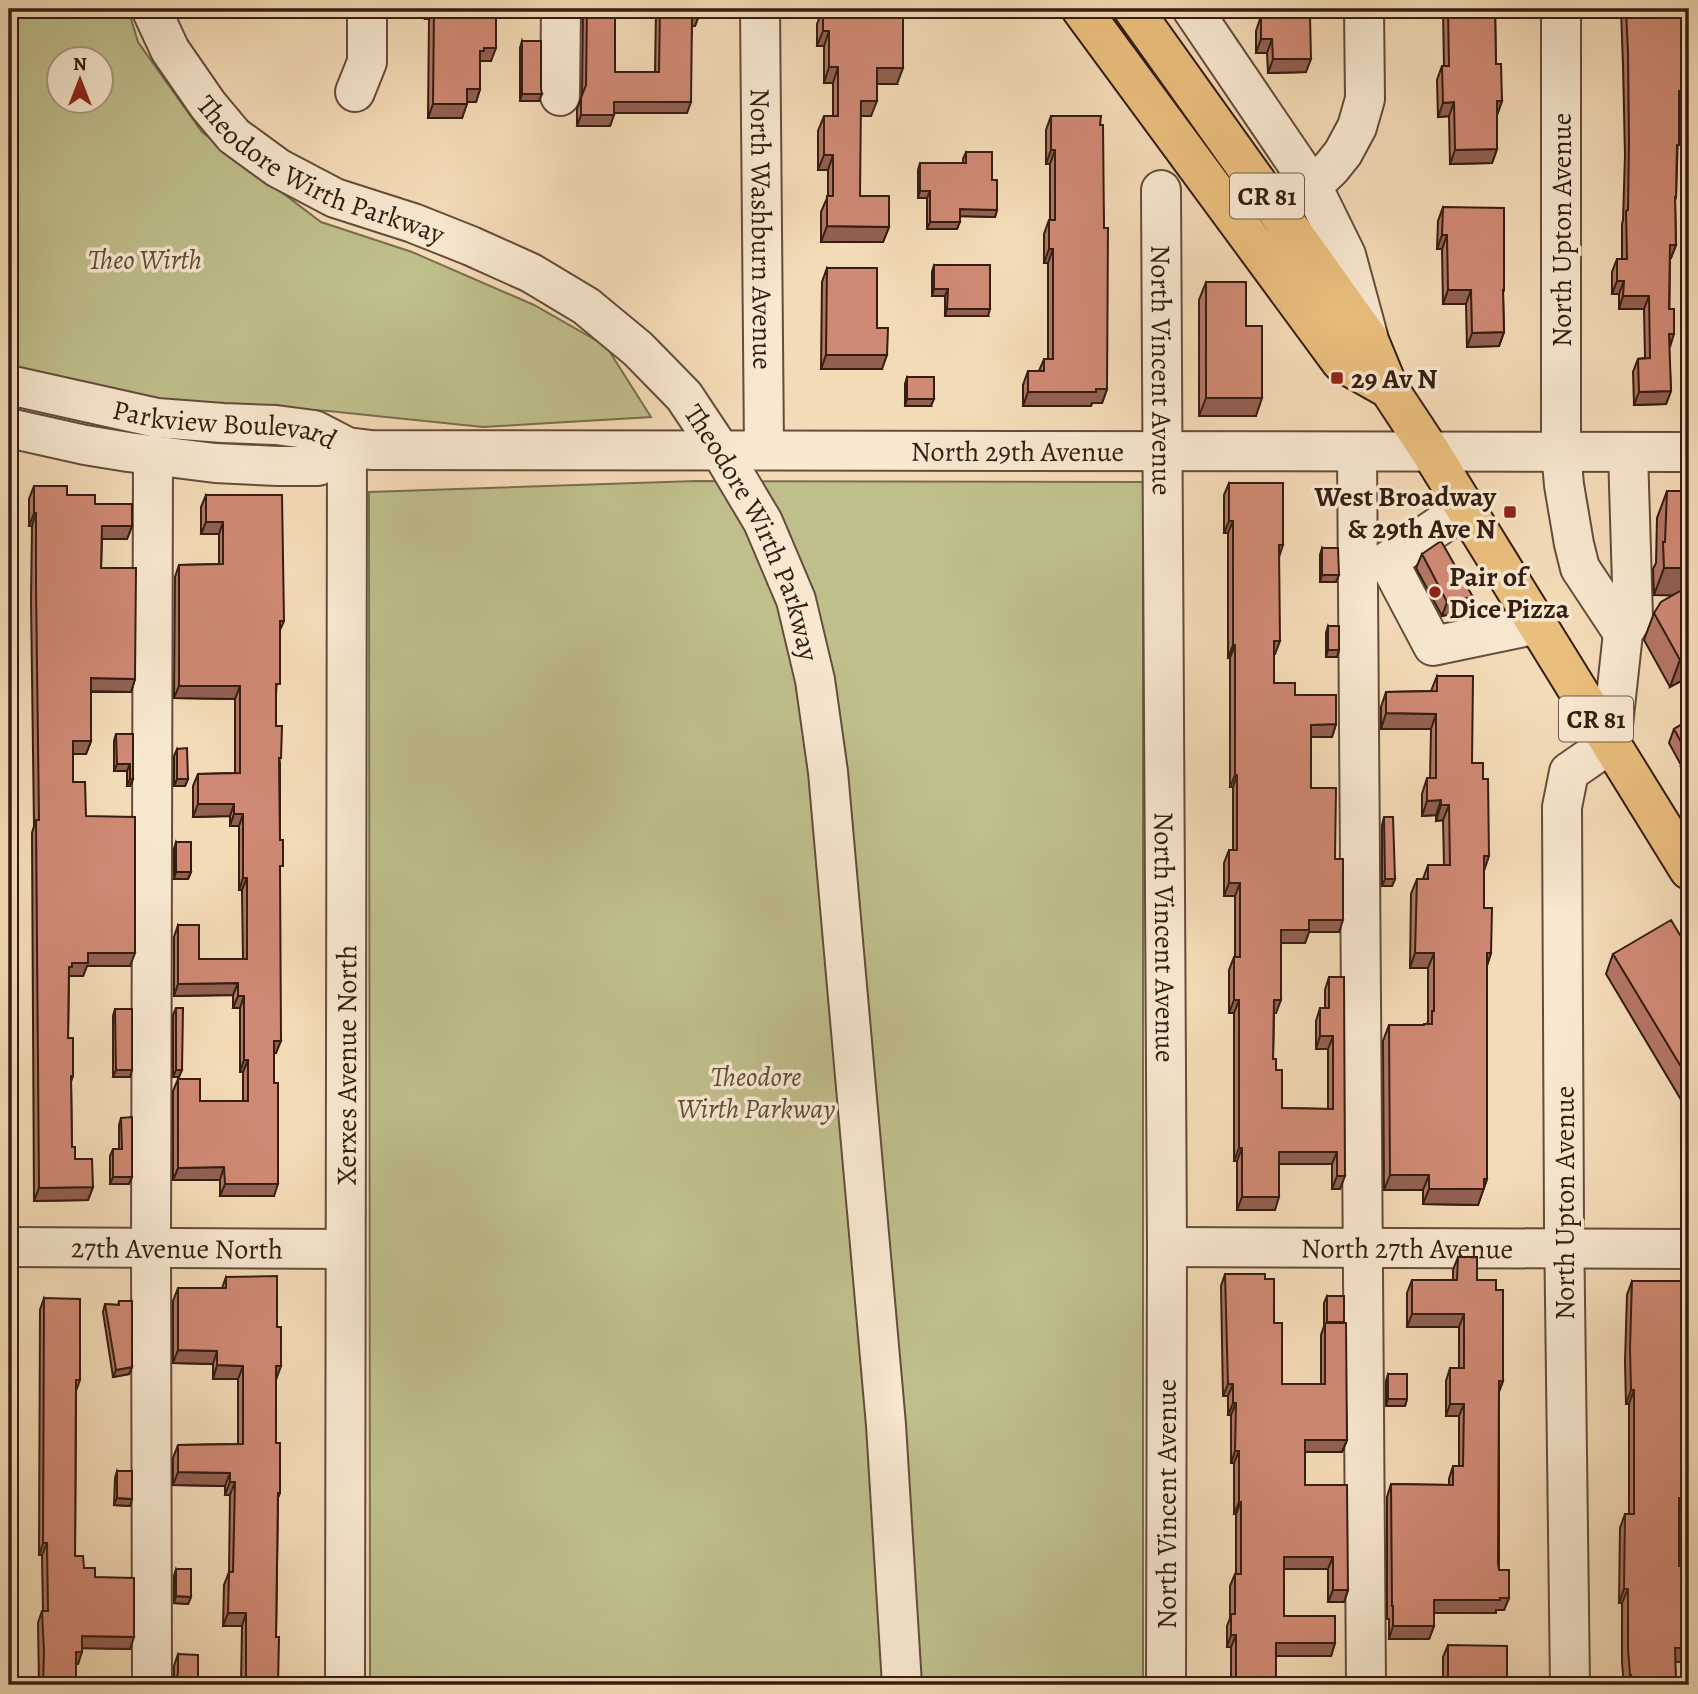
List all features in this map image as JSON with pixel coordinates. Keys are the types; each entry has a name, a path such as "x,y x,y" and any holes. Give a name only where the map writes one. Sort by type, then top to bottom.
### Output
{"main road":[{"name":"CR 81","path":"1082,9 1341,362 1389,389"},
{"name":"CR 81","path":"1133,9 1368,338 1389,389 1689,870"}],"street":[{"name":"Theodore Wirth Parkway","path":"151,9 170,50 208,105 234,136 278,168 335,198 413,223 531,273 586,306 638,349 684,396 763,522 796,600 815,680 830,785 887,1425 902,1685"},
{"path":"355,92 367,62 367,9"},
{"path":"560,96 561,9"},
{"name":"North Washburn Avenue","path":"760,9 764,449"},
{"path":"1192,9 1312,187 1346,255 1368,338"},
{"path":"1312,187 1343,153 1360,117 1365,99 1364,9"},
{"name":"North Upton Avenue","path":"1561,9 1561,451 1564,485 1580,568 1623,633"},
{"name":"North Vincent Avenue","path":"1161,190 1167,1247 1166,1685"},
{"name":"Parkview Boulevard","path":"9,385 157,418 314,430 347,447 318,466 215,463 85,445 9,428"},
{"name":"North 29th Avenue","path":"347,447 370,450 1689,452"},
{"name":"Xerxes Avenue North","path":"345,1685 347,447"},
{"path":"1357,452 1366,1685"},
{"path":"1611,743 1623,633 1633,617 1628,452"},
{"path":"152,1685 153,456"},
{"path":"1465,508 1388,561 1433,646 1538,624"},
{"name":"North Upton Avenue","path":"1570,1685 1562,807 1569,772 1611,743"},
{"name":"27th Avenue North","path":"9,1247 345,1249"},
{"name":"North 27th Avenue","path":"1167,1247 1689,1250"}],"green space":[{"name":"Theo Wirth","path":"9,9 128,9 138,42 202,132 321,222 412,252 534,305 606,346 651,417 483,427 328,411 171,403 9,368"},
{"name":"Theodore Wirth Parkway","path":"696,481 1143,482 1143,1685 370,1685 369,492"}],"building":[{"path":"434,9 496,9 496,48 484,48 484,51 480,51 480,89 467,89 467,104 433,104"},
{"path":"587,9 615,9 615,72 659,72 660,9 699,9 699,15 692,15 691,102 614,102 614,115 581,115 581,98 586,85"},
{"path":"823,9 903,9 903,68 877,68 877,101 861,101 860,196 889,196 889,227 827,226 827,196 833,196 833,155 824,155 824,116 838,116 838,67 829,67 829,31 823,31"},
{"path":"1265,9 1304,9 1304,17 1310,17 1311,59 1273,59 1272,39 1261,39 1261,17 1265,17"},
{"path":"1448,9 1495,9 1496,64 1501,64 1502,101 1497,101 1497,149 1455,150 1454,102 1443,103 1442,66 1449,66"},
{"path":"1626,9 1660,9 1660,17 1689,17 1689,91 1679,91 1676,245 1670,245 1669,309 1674,309 1674,334 1669,334 1671,391 1639,392 1638,359 1650,358 1649,296 1623,296 1624,281 1617,281 1617,259 1627,259 1629,142"},
{"path":"522,41 541,41 542,94 522,94"},
{"path":"1051,116 1101,116 1100,125 1103,125 1104,228 1108,228 1107,389 1096,389 1096,392 1028,392 1028,371 1044,371 1044,359 1053,359 1053,249 1049,249 1049,220 1055,220 1055,150 1051,150"},
{"path":"966,152 992,152 992,180 997,180 997,210 960,209 960,222 930,222 930,191 920,191 920,163 966,163"},
{"path":"1443,207 1504,208 1504,332 1472,333 1471,290 1448,290 1447,235 1442,235"},
{"path":"934,265 990,265 990,309 947,309 948,289 934,289"},
{"path":"827,268 877,268 877,328 888,328 887,355 826,355"},
{"path":"1206,282 1246,282 1246,326 1262,326 1262,398 1206,398"},
{"path":"907,377 934,377 934,399 907,399"},
{"path":"1229,483 1283,483 1283,545 1279,545 1280,641 1274,641 1274,683 1295,683 1295,695 1336,695 1336,724 1311,725 1311,788 1336,788 1335,859 1343,859 1343,920 1309,920 1309,930 1281,930 1281,1000 1274,1000 1273,1059 1276,1059 1276,1070 1282,1070 1282,1108 1333,1109 1333,1036 1320,1036 1320,1008 1329,1008 1329,977 1344,977 1345,1176 1337,1176 1337,1152 1279,1152 1279,1197 1242,1197 1242,1148 1239,1148 1239,1000 1234,1000 1234,957 1240,957 1240,883 1229,883 1229,850 1237,850 1237,775 1233,521 1229,521"},
{"path":"34,486 67,486 67,495 95,495 95,504 132,504 132,526 102,526 101,568 136,568 135,679 91,678 91,741 73,741 73,782 85,782 86,816 135,817 135,953 88,953 88,963 72,963 72,967 69,967 68,1038 73,1038 72,1147 75,1147 75,1159 92,1159 93,1187 39,1188 36,820 39,820"},
{"path":"1667,491 1689,491 1689,568 1664,568"},
{"path":"206,495 282,495 284,621 280,621 280,684 276,684 276,726 282,726 279,758 280,840 283,840 283,866 280,866 281,1041 274,1041 274,1083 278,1083 278,1184 225,1184 224,1167 178,1168 178,1079 200,1079 200,1101 248,1101 248,1060 244,1060 244,996 238,996 238,983 178,984 178,925 199,925 199,959 247,959 247,878 243,878 243,814 234,814 234,804 198,804 198,774 240,773 240,686 179,686 179,565 223,564 223,522 206,522"},
{"path":"1441,541 1473,597 1447,602 1422,554"},
{"path":"1322,548 1338,548 1339,575 1322,575"},
{"path":"1689,586 1689,655 1680,660 1654,613 1661,602"},
{"path":"1328,626 1339,626 1339,650 1328,650"},
{"path":"1437,676 1473,676 1472,763 1483,763 1483,779 1488,779 1489,856 1484,856 1484,908 1492,908 1491,953 1487,953 1487,1179 1484,1179 1484,1189 1429,1189 1429,1175 1390,1175 1389,1025 1432,1024 1434,1011 1434,953 1415,953 1417,879 1428,879 1428,865 1450,865 1449,805 1441,805 1441,800 1427,801 1427,778 1436,778 1436,714 1386,713 1386,692 1437,691"},
{"path":"1689,720 1689,749 1686,751 1674,729"},
{"path":"116,734 133,734 133,779 130,779 130,764 117,764"},
{"path":"187,748 188,779 177,779 177,749"},
{"path":"1384,817 1393,817 1395,879 1385,879"},
{"path":"176,842 191,842 191,872 176,872"},
{"path":"1671,920 1689,950 1689,1080 1613,954"},
{"path":"176,1008 183,1008 182,1070 176,1070"},
{"path":"115,1009 132,1009 132,1070 116,1070"},
{"path":"132,1117 132,1177 113,1177 113,1149 122,1149 121,1118"},
{"path":"1458,1257 1477,1257 1477,1280 1496,1280 1496,1290 1503,1290 1503,1381 1499,1381 1498,1563 1499,1570 1509,1570 1509,1598 1434,1600 1434,1626 1393,1626 1391,1484 1453,1485 1453,1466 1463,1466 1464,1404 1450,1404 1450,1368 1464,1368 1464,1314 1412,1314 1412,1280 1457,1280"},
{"path":"1225,1274 1265,1274 1265,1279 1274,1279 1274,1323 1282,1323 1282,1384 1325,1384 1325,1323 1346,1323 1347,1440 1305,1440 1305,1485 1347,1485 1348,1590 1333,1590 1333,1557 1284,1557 1284,1616 1335,1616 1335,1643 1276,1643 1276,1685 1230,1685 1230,1679 1236,1679 1236,1635 1231,1635 1231,1614 1235,1614 1235,1574 1241,1574 1241,1502 1239,1451 1235,1451 1236,1403 1233,1403 1233,1384 1228,1384"},
{"path":"277,1276 277,1327 281,1327 281,1366 276,1366 276,1443 280,1443 276,1637 279,1637 278,1685 246,1685 246,1613 228,1613 229,1572 233,1572 235,1482 230,1482 230,1473 178,1472 178,1445 243,1444 243,1366 217,1365 217,1351 178,1350 178,1288 226,1288 226,1277"},
{"path":"1632,1281 1684,1281 1681,1384 1686,1384 1689,1488 1685,1488 1685,1498 1679,1498 1679,1566 1683,1566 1683,1587 1689,1587 1689,1648 1675,1648 1676,1685 1631,1685 1628,1589 1624,1589 1625,1514 1634,1514 1634,1390 1631,1390 1630,1348"},
{"path":"1327,1296 1344,1296 1344,1322 1327,1322"},
{"path":"44,1298 80,1299 80,1380 76,1380 75,1556 83,1556 84,1568 95,1568 95,1577 134,1578 134,1637 82,1636 82,1652 76,1652 76,1685 43,1685 42,1611 48,1611 47,1543 43,1543"},
{"path":"119,1301 132,1301 132,1367 116,1370 105,1304 119,1305"},
{"path":"1388,1374 1407,1374 1407,1399 1388,1399"},
{"path":"117,1471 132,1471 132,1499 117,1498"},
{"path":"176,1569 191,1569 191,1597 176,1596"},
{"path":"1448,1645 1507,1646 1507,1685 1448,1685"},
{"path":"178,1654 198,1655 198,1683 195,1685 174,1685 178,1673"}],"place":[{"name":"29 Av N","path":"1337,378"},
{"name":"West Broadway & 29th Ave N","path":"1510,512"},
{"name":"Pair of Dice Pizza","path":"1435,592"}]}
